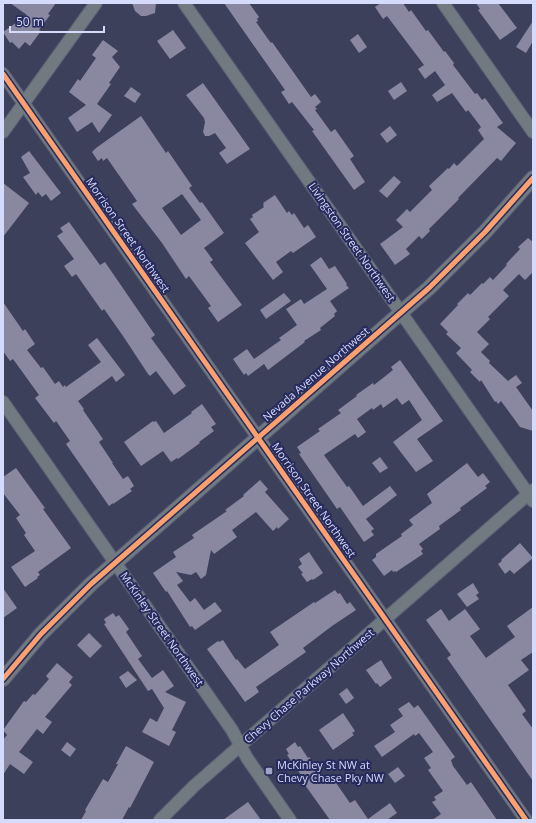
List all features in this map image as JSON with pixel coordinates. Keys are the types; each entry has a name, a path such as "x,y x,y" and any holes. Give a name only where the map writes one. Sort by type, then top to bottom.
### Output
{"street":[{"path":"3,132 96,3"},
{"name":"Livingston Street Northwest","path":"184,3 531,495"},
{"path":"443,3 533,132"},
{"name":"Morrison Street Northwest","path":"3,74 526,820"},
{"name":"Nevada Avenue Northwest","path":"3,679 51,624 88,587 401,312 471,246 533,178"},
{"name":"McKinley Street Northwest","path":"3,402 232,730 247,758 290,820"},
{"name":"Chevy Chase Parkway Northwest","path":"160,820 194,786 240,745 531,495"}],"building":[{"path":"10,3 56,3 48,14 50,15 39,30 41,31 30,46 25,42 19,49 12,42 10,43 3,32 27,15"},
{"path":"132,3 156,3 155,13 141,16 135,11"},
{"path":"224,3 249,3 259,17 257,19 258,21 256,22 268,39 271,43 272,42 311,97 315,94 321,102 315,107 317,109 315,110 331,132 335,129 354,156 350,159 365,182 354,190 312,131 314,130 292,102 289,104 281,92 285,90"},
{"path":"381,3 403,3 409,12 411,10 426,31 428,30 444,52 445,51 454,63 453,65 475,94 477,93 482,100 485,98 503,123 497,127 516,143 501,161 497,158 429,229 430,231 422,239 419,236 406,249 410,254 395,265 380,244 403,227 396,220 407,209 410,212 432,190 429,186 454,163 457,166 484,139 478,130 481,127 468,110 466,112 452,93 437,102 432,95 445,85 435,71 425,79 418,69 424,65 387,16 383,19 375,7"},
{"path":"476,3 498,3 517,28 500,40 478,10 480,9"},
{"path":"533,21 533,41 526,53 516,47"},
{"path":"173,30 186,48 170,59 157,41"},
{"path":"358,34 367,47 359,53 350,40"},
{"path":"103,40 118,51 112,57 120,67 109,83 111,84 97,104 112,115 99,133 92,122 77,132 68,118 86,105 69,92 78,79 80,81 96,58 92,55"},
{"path":"401,82 407,91 394,100 388,91"},
{"path":"203,83 250,149 227,164 219,153 226,148 215,133 205,136 203,132 205,122 204,118 186,95"},
{"path":"131,87 141,94 135,103 124,96"},
{"path":"141,116 166,153 168,151 192,186 189,188 200,203 202,202 224,233 204,248 213,260 210,262 242,305 218,322 208,308 211,306 189,276 186,279 162,243 132,204 137,201 107,158 103,161 102,158 98,161 92,152","holes":["182,194 201,220 181,235 162,208"]},
{"path":"390,126 397,135 387,143 380,134"},
{"path":"29,151 61,193 51,201 46,194 42,197 38,192 36,195 23,177 30,173 21,157"},
{"path":"394,176 401,182 387,198 379,191"},
{"path":"3,183 29,203 3,237"},
{"path":"275,195 287,213 289,211 292,215 294,213 304,228 308,225 316,237 293,253 291,251 276,262 283,272 273,280 245,243 259,232 250,219 253,217 252,215 264,207 263,203"},
{"path":"69,222 100,265 105,262 155,335 151,338 186,386 174,395 156,371 150,376 148,374 104,309 102,311 76,274 72,277 64,266 74,259 57,236 63,232 60,228"},
{"path":"528,238 533,242 533,272 525,280 519,274 503,290 509,296 488,317 490,319 477,332 489,344 481,352 490,361 489,363 508,381 516,375 522,383 516,387 533,411 533,431 520,427 501,401 498,404 496,401 495,402 481,380 480,382 470,372 472,370 456,353 461,348 446,334 448,332 440,324 468,293 470,295 490,277 493,280 520,249 518,247"},
{"path":"321,257 329,269 335,266 349,288 330,301 337,311 334,314 335,316 320,328 321,330 304,341 305,342 268,370 264,364 248,376 246,373 244,375 233,359 247,349 254,359 281,340 279,338 297,325 286,309 301,299 304,304 327,289 310,265"},
{"path":"284,293 291,301 266,319 260,310"},
{"path":"3,302 23,331 25,329 35,344 27,350 41,368 43,367 55,384 59,381 63,387 65,385 66,387 101,362 88,345 97,338 125,375 116,382 112,376 78,401 103,439 99,442 112,463 123,479 128,476 134,486 130,489 132,491 113,504 109,506 66,444 70,441 56,421 54,423 35,398 39,395 13,359 10,361 3,351"},
{"path":"400,360 443,421 417,439 433,461 416,472 393,442 422,420 409,400 402,405 397,398 383,408 381,404 373,410 372,408 357,419 366,432 358,438 355,434 324,455 363,506 390,486 397,495 366,519 374,529 371,531 374,535 364,542 340,507 337,509 299,454 301,453 297,447 320,431 318,429 341,413 338,410 357,396 356,395 373,383 374,385 393,370 391,367"},
{"path":"202,404 216,424 211,427 214,431 178,459 177,458 171,462 163,451 141,466 124,442 153,421 156,421 164,433"},
{"path":"380,457 388,468 380,473 372,463"},
{"path":"467,463 478,477 483,473 490,482 485,486 487,488 439,526 440,529 419,544 423,549 421,551 423,554 396,572 393,572 392,570 384,576 372,560 376,557 376,554 402,536 401,534 413,525 409,520 432,503 427,494"},
{"path":"16,468 45,508 43,509 71,548 38,572 40,575 37,577 38,578 25,587 11,567 35,551 24,535 26,533 16,518 20,515 3,493 3,477"},
{"path":"260,480 268,489 265,492 289,519 278,529 277,527 273,531 256,512 232,530 237,537 214,554 211,550 206,575 201,579 196,572 191,575 176,572 183,581 177,585 190,602 195,598 204,610 215,602 222,611 195,630 192,626 190,627 167,591 166,592 153,573 176,557 173,552 194,538 192,535 227,511 225,510 244,496 243,495"},
{"path":"520,543 533,558 514,574 510,570 505,574 498,564"},
{"path":"309,552 323,573 307,582 301,574 303,573 298,567 302,564 299,559"},
{"path":"473,583 479,593 476,595 479,599 467,607 457,594"},
{"path":"3,588 17,608 3,618"},
{"path":"335,590 338,594 340,593 347,604 350,602 356,610 303,648 306,652 256,687 259,692 245,702 207,649 218,641 223,640 236,660 237,659 245,669 279,645 270,632 314,602 315,603"},
{"path":"533,607 533,652 521,660 529,670 508,685 526,711 522,714 533,729 533,781 447,658 451,655 426,620 441,609 449,621 465,609 480,629 470,636 486,658 515,637 507,626"},
{"path":"113,613 116,617 119,615 129,629 126,632 142,656 138,659 152,678 163,670 174,686 165,692 186,702 172,730 176,732 169,746 142,732 150,718 157,722 164,708 152,689 148,691 104,624 106,623 104,619"},
{"path":"89,633 102,646 90,658 77,645"},
{"path":"381,660 392,678 380,687 366,670"},
{"path":"57,663 73,677 69,682 72,685 45,717 52,722 43,734 37,729 19,752 33,762 24,774 10,764 3,775 3,740 7,735 3,730 24,701 26,702 33,694 35,695 49,679 46,676"},
{"path":"128,671 137,680 126,688 119,677"},
{"path":"347,688 354,698 346,704 339,694"},
{"path":"409,702 414,708 418,705 455,757 451,760 453,766 467,785 471,782 497,820 432,820 441,814 432,802 436,800 434,797 443,791 428,770 431,768 424,758 433,752 419,733 415,736 414,734 382,757 374,746 395,732 390,725 403,716 398,709"},
{"path":"343,713 355,731 352,733 354,735 333,750 319,730"},
{"path":"67,742 76,749 70,757 61,750"},
{"path":"295,742 298,747 300,746 308,758 309,757 329,784 334,780 350,803 355,800 368,819 390,803 397,813 387,820 330,820 305,785 304,779 287,755 289,754 286,749"},
{"path":"126,746 154,762 130,808 129,807 122,820 81,820 86,811 85,810 103,779 108,782"},
{"path":"398,767 405,776 395,783 388,774"},
{"path":"248,802 261,820 223,820"}],"cycle path":[{"path":"3,74 526,820"},
{"path":"3,679 41,634 91,584 429,288 485,232 533,178"}],"place":[{"name":"McKinley St NW at Chevy Chase Pky NW","path":"269,771"}]}
